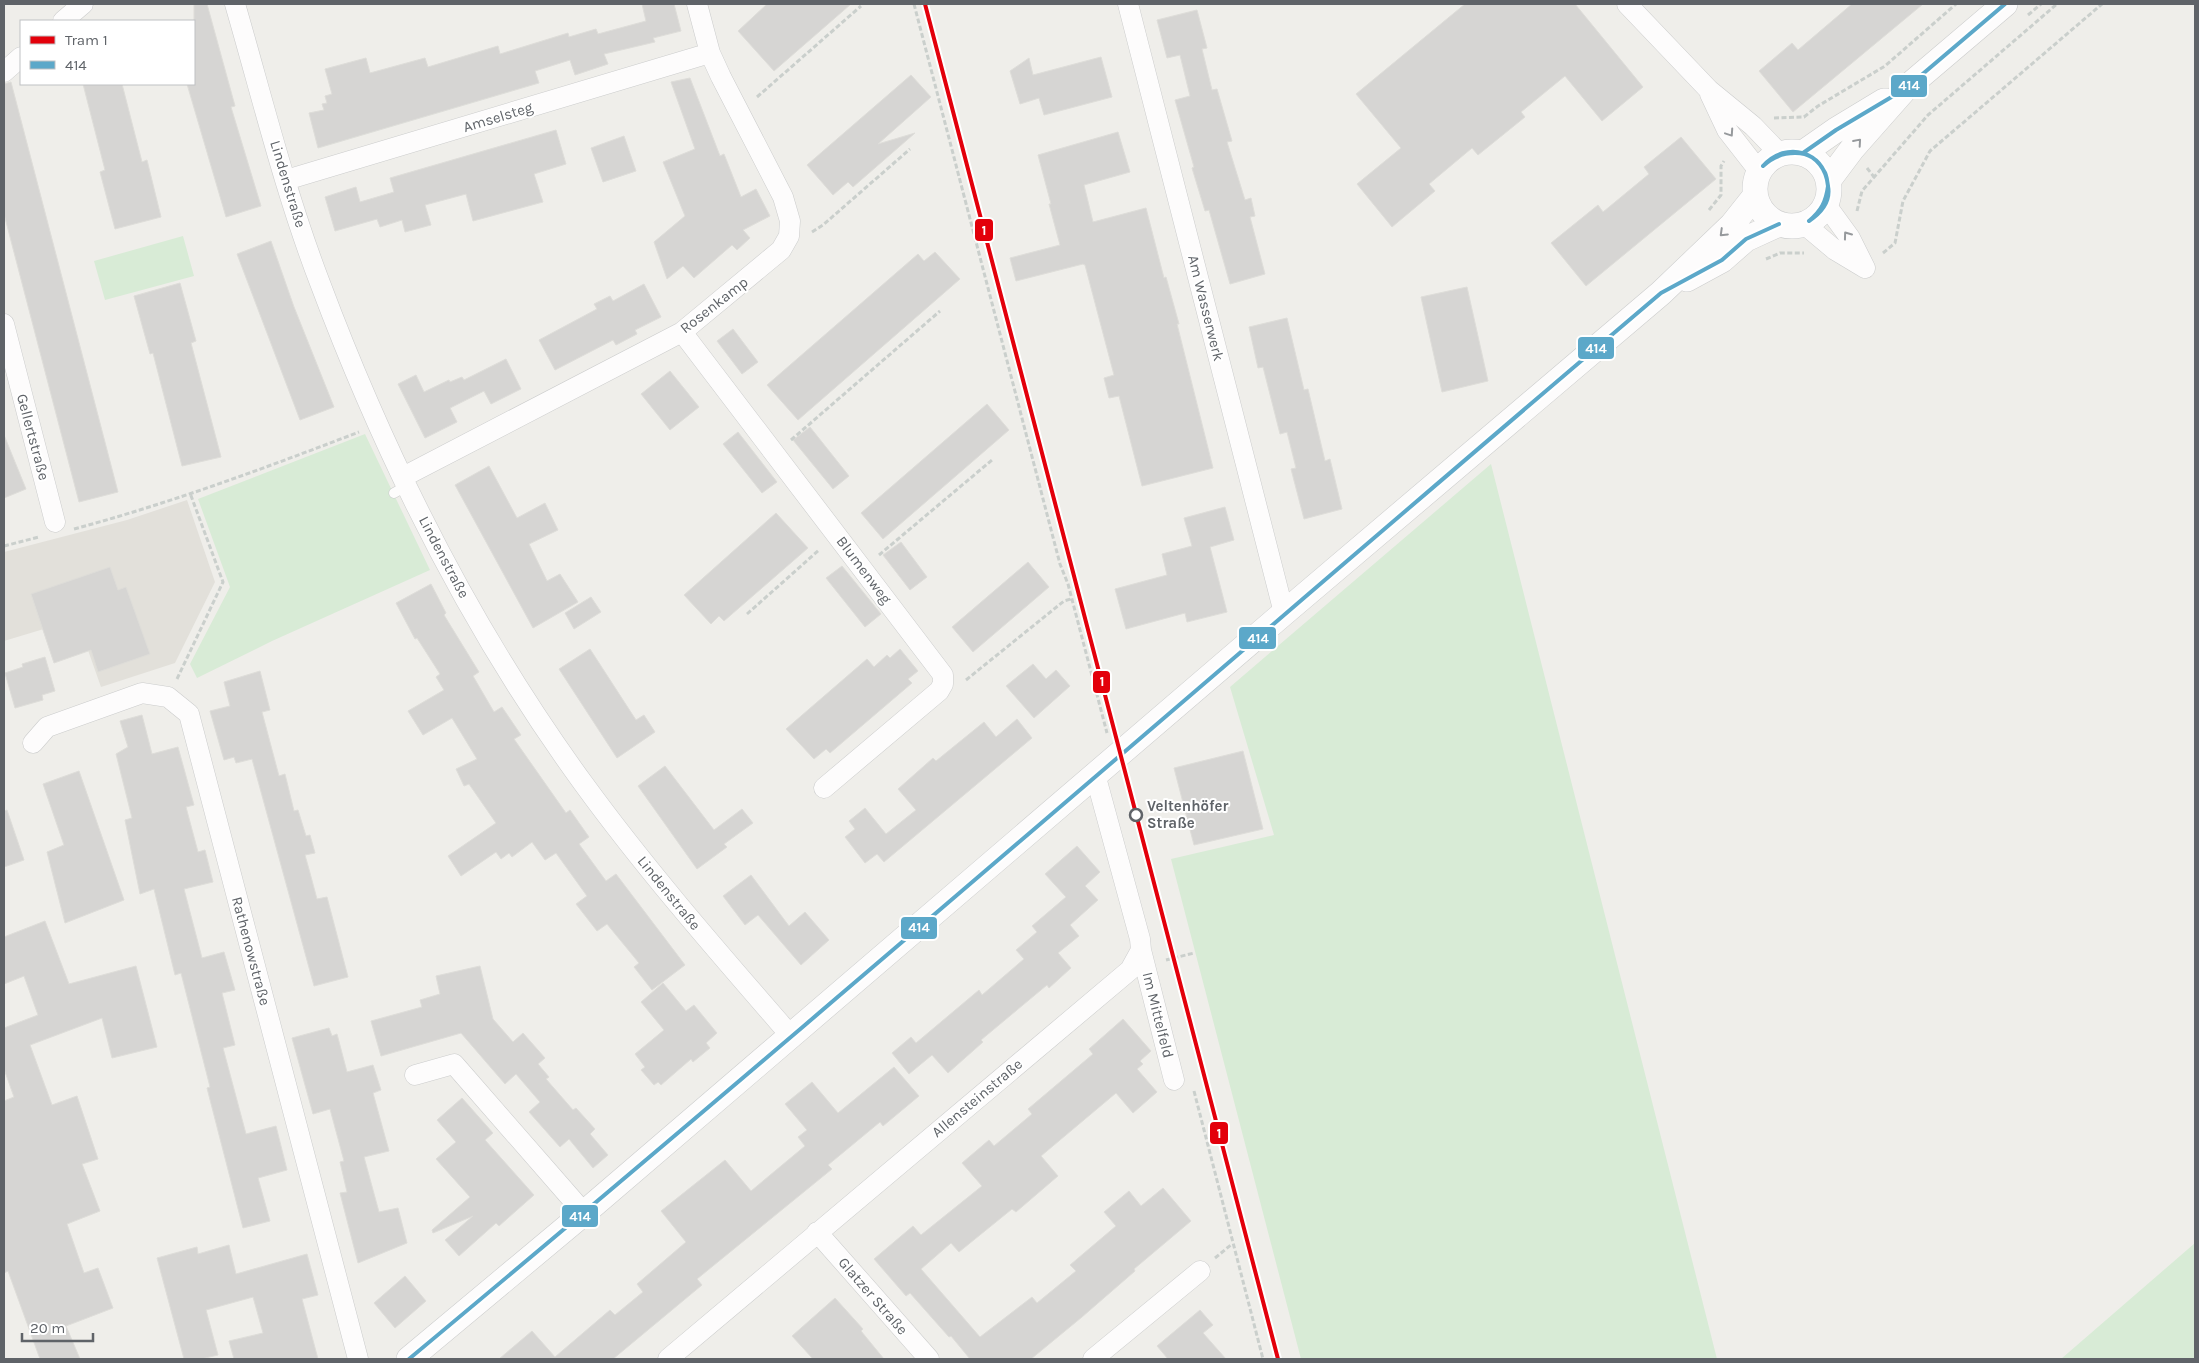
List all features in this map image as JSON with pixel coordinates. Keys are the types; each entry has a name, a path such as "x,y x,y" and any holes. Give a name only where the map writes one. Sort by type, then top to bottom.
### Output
{"street":[{"path":"64,20 83,4"},
{"name":"Lindenstraße","path":"235,4 286,180 319,282 402,485 436,542 489,639 525,697 582,781 635,853 690,921 791,1036"},
{"name":"Rosenkamp","path":"402,485 682,332 781,250 789,236 790,221 783,197 710,53 697,4"},
{"name":"Am Wasserwerk","path":"1128,4 1284,612"},
{"path":"1628,4 1708,90 1791,153 1815,159 1824,169 1827,193 1844,230 1865,268"},
{"path":"1905,88 1852,149 1827,193 1820,213 1804,224 1792,226 1779,224 1768,218 1760,208 1755,196 1755,183 1759,170 1767,161 1791,153 1836,130 1905,88 2005,4"},
{"name":"Amselsteg","path":"286,180 710,53"},
{"path":"4,72 20,58"},
{"path":"1708,90 1727,130 1759,170"},
{"path":"409,1359 584,1213 1284,612 1661,293 1732,225 1755,196"},
{"path":"1661,293 1722,260 1746,239 1779,224"},
{"path":"1804,224 1836,250 1865,268"},
{"name":"Gellertstraße","path":"4,324 55,522"},
{"name":"Blumenweg","path":"682,332 938,667 943,675 943,684"},
{"path":"824,788 939,691 943,684"},
{"name":"Rathenowstraße","path":"33,743 47,727 142,692 168,697 189,714 358,1359"},
{"path":"1095,774 1136,924 1141,950"},
{"name":"Im Mittelfeld","path":"1141,950 1174,1080"},
{"name":"Allensteinstraße","path":"668,1359 1130,970 1141,950"},
{"path":"415,1075 454,1064 584,1213"},
{"name":"Glatzer Straße","path":"817,1232 929,1359"},
{"path":"1093,1359 1200,1271"}],"path":[{"path":"914,4 1060,564 1068,584 1108,737"},
{"path":"1844,230 1856,217 1862,191 1928,115 2057,4"},
{"path":"1865,268 1895,243 1903,200 1930,151 2102,4"},
{"path":"739,113 861,6"},
{"path":"781,250 823,225 910,149"},
{"path":"1765,259 1780,254 1816,252 1828,243"},
{"path":"775,453 940,311"},
{"path":"4,546 52,533 55,522 65,532 123,516 287,460 378,424"},
{"path":"863,569 992,460"},
{"path":"168,697 223,582 190,493"},
{"path":"746,614 837,534"},
{"path":"943,684 959,686 1064,601 1071,599"}],"shaded area":[{"path":"187,500 215,582 175,663 101,687 77,619 4,641 4,552 127,520"}],"green space":[{"path":"183,236 194,276 105,300 94,261"},
{"path":"365,434 430,570 272,641 197,678 190,664 230,587 198,499"},
{"path":"1491,464 1717,1359 1301,1359 1171,859 1274,835 1230,687"},
{"path":"2195,1243 2195,1359 2061,1359"}],"building":[{"path":"194,4 207,4 235,106 231,107 261,206 226,217 187,85 195,85"},
{"path":"642,4 674,4 681,31 653,38 655,42 604,54 608,64 575,75 570,60 535,71 539,83 318,148 309,113 324,110 322,104 327,103 325,96 332,94 325,69 366,58 370,73 425,58 428,67 498,46 500,54 568,33 569,37 596,29 598,34 646,21"},
{"path":"767,4 851,4 774,71 738,31"},
{"path":"1465,4 1575,4 1643,87 1602,121 1565,76 1521,112 1525,117 1478,155 1472,148 1429,184 1435,191 1392,227 1357,184 1401,148 1356,94"},
{"path":"1852,4 1923,4 1793,112 1759,71 1792,43 1798,50"},
{"path":"1197,10 1207,48 1202,49 1212,90 1217,89 1232,141 1227,142 1245,200 1251,198 1255,216 1250,217 1265,274 1230,284 1209,210 1205,211 1192,168 1194,167 1175,100 1190,96 1180,55 1167,58 1157,20"},
{"path":"1101,57 1112,97 1044,115 1039,98 1020,104 1010,71 1029,58 1033,75"},
{"path":"911,75 931,97 878,144 915,133 853,187 848,182 833,195 807,165"},
{"path":"690,78 720,156 724,154 741,197 756,189 770,216 743,230 750,238 737,250 732,245 694,278 683,266 667,279 654,242 685,216 663,162 695,149 671,82"},
{"path":"11,82 118,492 79,502 4,214 4,84"},
{"path":"83,85 122,85 142,162 147,160 161,217 115,229 100,172 105,170"},
{"path":"556,130 566,164 534,174 543,202 473,221 466,194 425,205 431,225 405,232 402,220 380,227 377,219 335,231 325,197 356,187 360,202 394,192 390,178"},
{"path":"1118,132 1130,172 1084,185 1093,222 1146,208 1164,278 1166,277 1179,324 1177,324 1213,468 1142,486 1119,396 1109,398 1104,378 1114,375 1085,265 1016,281 1010,258 1060,245 1038,155"},
{"path":"624,136 636,171 603,182 591,148"},
{"path":"1681,137 1716,179 1586,286 1551,243 1598,205 1603,212 1649,174 1644,167"},
{"path":"271,241 294,307 334,407 300,420 237,254"},
{"path":"935,252 960,279 798,420 767,385 918,254 924,261"},
{"path":"180,283 196,341 191,343 221,457 182,466 153,353 150,354 134,296"},
{"path":"644,284 661,317 635,330 637,334 616,345 613,340 555,370 539,340 597,309 594,304 610,296 613,301"},
{"path":"1467,287 1488,381 1442,392 1421,297"},
{"path":"1287,318 1304,390 1308,389 1325,461 1330,459 1342,509 1304,519 1291,469 1296,468 1287,432 1280,434 1263,367 1258,368 1249,327"},
{"path":"733,329 758,362 742,374 717,341"},
{"path":"506,359 521,389 491,404 484,391 450,408 457,422 425,438 398,384 416,375 424,392 449,380 450,382 462,377 464,380"},
{"path":"670,371 699,407 670,430 641,394"},
{"path":"987,404 1009,430 883,539 861,513"},
{"path":"810,427 849,476 833,489 793,440"},
{"path":"738,432 777,482 762,493 723,444"},
{"path":"4,435 26,489 4,498"},
{"path":"489,466 517,518 545,503 558,530 529,544 547,581 560,574 578,602 533,628 455,485"},
{"path":"1225,507 1234,540 1210,547 1227,612 1187,622 1185,613 1126,629 1115,589 1167,575 1162,554 1192,546 1184,518"},
{"path":"776,513 808,548 724,621 719,616 711,624 684,595"},
{"path":"901,542 927,577 910,590 883,555"},
{"path":"1028,562 1049,587 973,652 952,627"},
{"path":"842,566 881,614 865,627 826,578"},
{"path":"110,567 118,590 126,587 150,654 98,672 91,650 54,663 31,594"},
{"path":"431,584 446,613 444,615 479,672 473,676 494,712 502,707 521,735 514,739 566,813 570,810 589,837 579,844 606,881 616,874 685,965 652,990 634,967 639,963 607,924 597,931 576,904 587,896 556,853 545,860 532,842 512,857 509,853 501,859 496,852 461,876 448,856 496,823 469,784 464,786 456,769 477,759 452,718 423,735 408,711 444,690 436,677 440,674 417,638 415,639 396,603"},
{"path":"591,597 601,612 574,629 565,613"},
{"path":"590,649 636,720 644,715 655,732 617,758 559,669"},
{"path":"900,649 918,671 908,679 912,683 830,753 826,749 814,759 786,729 867,659 874,667 887,655 890,658"},
{"path":"45,657 55,691 42,695 43,700 15,708 5,673 23,667 22,664"},
{"path":"1033,664 1046,679 1056,670 1070,686 1034,718 1006,686"},
{"path":"260,671 270,710 262,712 279,776 285,774 294,811 298,810 306,836 310,835 315,853 305,855 317,899 327,897 348,977 314,986 252,759 236,763 234,757 224,760 210,711 230,706 224,682"},
{"path":"142,715 152,754 178,747 194,805 186,807 198,852 205,850 213,882 184,889 202,958 224,952 235,990 222,993 235,1045 223,1048 246,1134 276,1126 287,1170 258,1178 270,1221 243,1228 207,1088 210,1087 181,973 175,975 154,889 140,894 125,820 132,818 116,754 128,747 120,721"},
{"path":"1017,719 1032,738 884,862 877,854 865,863 845,837 855,829 849,821 865,808 886,834 916,810 898,789 933,758 936,761 984,722 996,737"},
{"path":"1243,751 1263,829 1194,845 1174,768"},
{"path":"665,766 714,830 742,809 753,823 724,844 727,847 697,869 638,786"},
{"path":"79,771 124,900 65,923 47,852 64,845 43,784"},
{"path":"7,810 24,860 4,867 4,811"},
{"path":"1077,846 1100,872 1085,886 1098,900 1070,925 1079,936 1058,953 1071,968 1049,988 1047,985 981,1040 983,1042 948,1073 932,1055 909,1074 892,1053 911,1037 916,1043 979,990 982,995 1024,959 1016,950 1037,932 1032,926 1066,897 1045,874"},
{"path":"751,875 789,926 805,912 829,940 801,965 758,915 745,925 723,896"},
{"path":"45,921 69,984 136,966 157,1047 112,1058 102,1018 30,1045 52,1105 77,1096 98,1159 82,1164 100,1211 67,1224 84,1273 98,1268 113,1308 66,1326 80,1359 40,1359 8,1271 4,1273 4,1101 14,1097 4,1069 4,1028 38,1015 24,976 4,984 4,937"},
{"path":"480,966 493,1019 513,1042 523,1033 545,1058 538,1064 549,1077 546,1079 573,1110 576,1108 595,1129 590,1134 608,1155 593,1168 569,1139 560,1147 529,1112 540,1102 516,1074 505,1084 461,1033 381,1056 371,1021 422,1007 420,1000 440,994 436,976"},
{"path":"663,983 686,1011 694,1005 717,1033 706,1043 710,1048 693,1062 691,1059 661,1085 658,1082 654,1085 641,1070 645,1067 635,1054 664,1030 641,1002"},
{"path":"1123,1019 1151,1051 1140,1061 1143,1064 1137,1069 1157,1092 1133,1113 1116,1093 1041,1156 1058,1176 1016,1212 1012,1209 959,1252 951,1243 921,1269 980,1337 1032,1297 1037,1303 1076,1271 1070,1265 1116,1226 1104,1212 1129,1191 1141,1206 1163,1188 1191,1221 1134,1269 1135,1271 1082,1317 1031,1359 970,1359 910,1293 906,1296 874,1259 913,1226 921,1235 982,1186 962,1163 989,1140 994,1146 1032,1114 1028,1109 1093,1054 1089,1049"},
{"path":"329,1028 332,1036 337,1034 347,1072 373,1065 381,1090 373,1093 389,1151 364,1157 379,1212 398,1208 407,1243 358,1263 340,1193 347,1192 340,1162 344,1161 330,1109 313,1114 292,1038"},
{"path":"894,1067 919,1096 883,1126 880,1122 828,1165 832,1169 697,1279 702,1285 613,1359 499,1359 532,1331 555,1357 610,1310 615,1315 643,1292 637,1284 686,1242 661,1211 725,1160 751,1191 805,1146 798,1137 807,1130 785,1104 812,1082 838,1113"},
{"path":"462,1098 493,1133 485,1140 534,1195 499,1226 496,1223 459,1256 445,1240 473,1216 433,1233 432,1230 470,1197 436,1159 456,1142 437,1120"},
{"path":"229,1245 236,1274 307,1254 318,1295 302,1299 318,1359 234,1359 229,1341 263,1333 253,1297 206,1310 218,1355 201,1359 184,1359 157,1258 197,1247 198,1254"},
{"path":"405,1276 426,1301 395,1328 374,1303"},
{"path":"835,1298 863,1329 861,1331 884,1359 813,1359 792,1336"},
{"path":"1200,1310 1213,1325 1203,1333 1226,1359 1168,1359 1157,1346"}],"tram line":[{"name":"1","path":"925,4 1278,1359"}],"transit line":[{"name":"414","path":"1803,153 1836,130 1905,89 2005,4"},
{"name":"414","path":"1763,166 1772,158 1782,153 1803,153 1812,157 1820,164 1828,186"},
{"name":"414","path":"1763,166 1787,154 1804,154 1812,157 1819,163 1826,174 1828,186"},
{"name":"414","path":"1809,221 1822,206 1828,186"},
{"name":"414","path":"1809,221 1824,206 1828,197 1828,186"},
{"name":"414","path":"409,1359 880,961 1661,293 1722,260 1746,239 1779,224"}],"place":[{"name":"Veltenhöfer Straße","path":"1136,815"}]}
